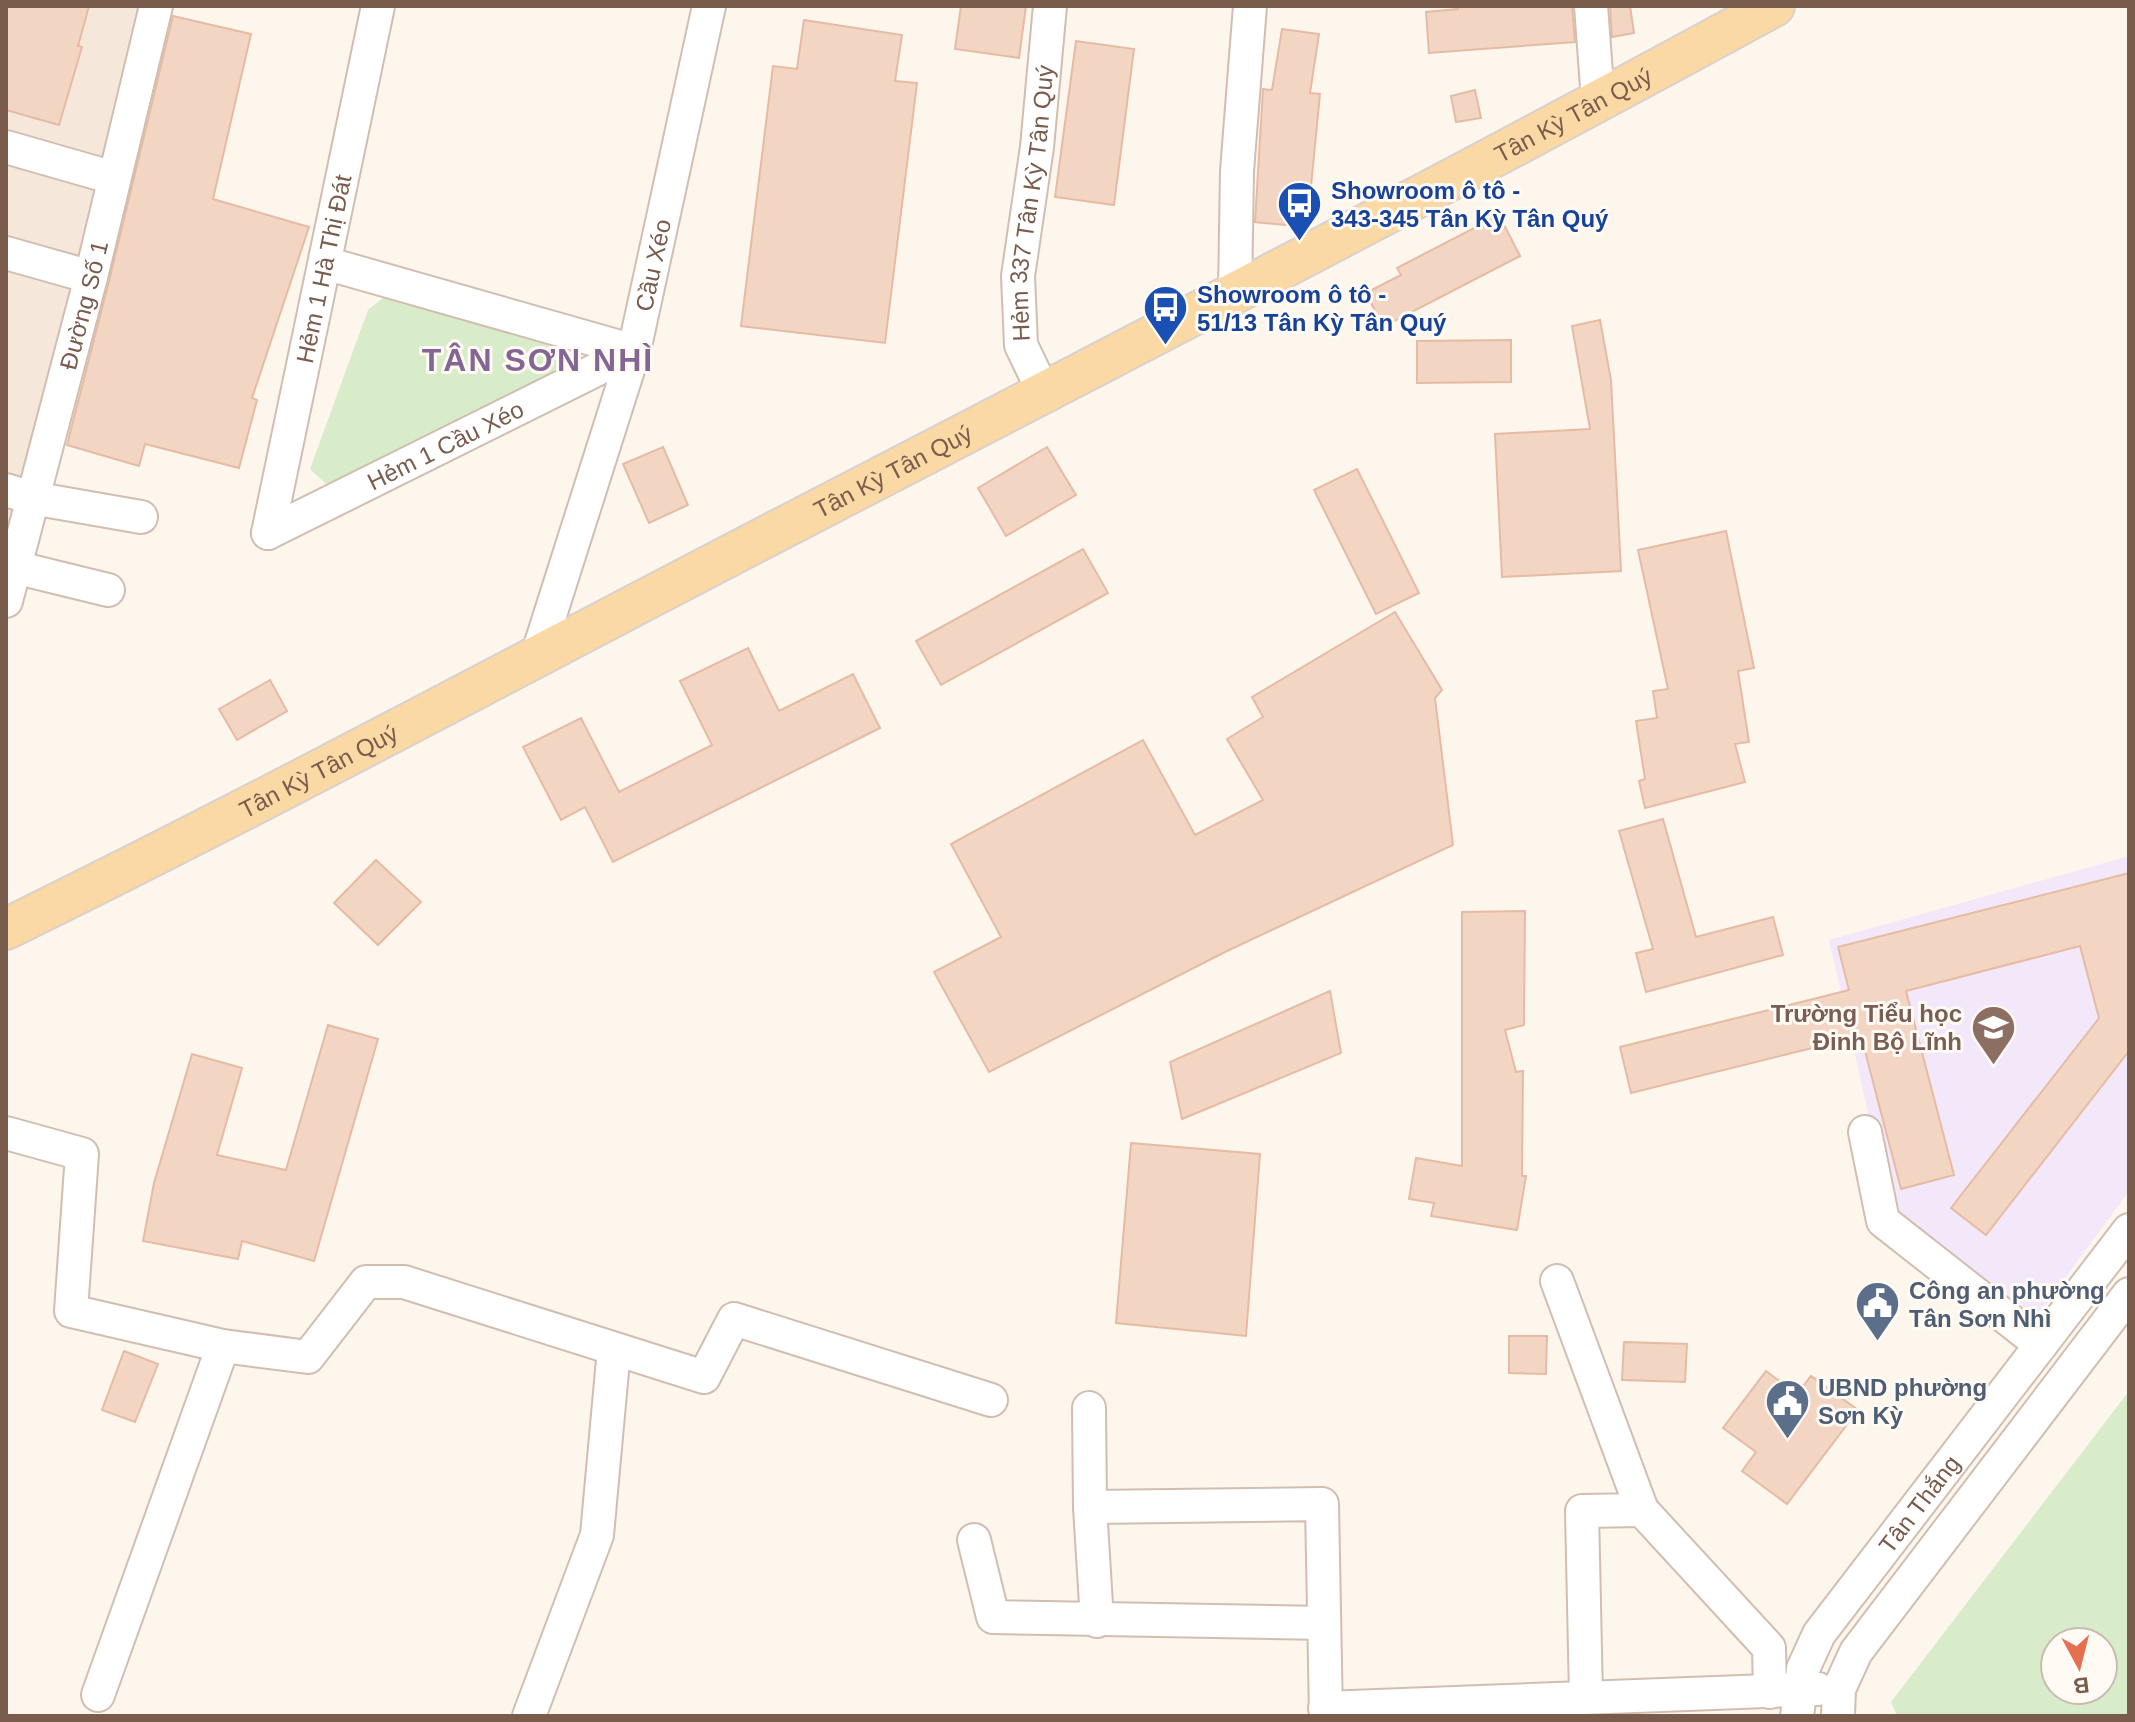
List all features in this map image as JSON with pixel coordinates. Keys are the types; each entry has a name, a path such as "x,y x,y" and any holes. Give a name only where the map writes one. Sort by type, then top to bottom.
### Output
{"main road":[{"name":"Tân Kỳ Tân Quý","path":"6,929 198,835 1235,293 1774,6"}],"street":[{"name":"Đường Số 1","path":"6,601 14,567 19,494 91,277 156,6"},
{"name":"Hẻm 1 Hà Thị Đát","path":"268,533 378,6"},
{"name":"Cầu Xéo","path":"537,656 634,351 709,6"},
{"name":"Hẻm 337 Tân Kỳ Tân Quý","path":"1044,393 1021,345 1018,276 1037,147 1050,6"},
{"path":"1235,293 1237,171 1250,6"},
{"path":"1591,6 1598,100"},
{"path":"6,147 114,178"},
{"path":"6,253 91,277"},
{"path":"325,263 634,351"},
{"name":"Hẻm 1 Cầu Xéo","path":"268,533 634,351"},
{"path":"19,494 141,517"},
{"path":"14,567 108,590"},
{"path":"1865,1132 1883,1221 2041,1345"},
{"path":"6,1133 82,1154 71,1311 223,1346 308,1357 366,1282 404,1282 704,1377 734,1319 991,1400"},
{"name":"Tân Thắng","path":"1789,1699 1819,1634 2129,1230"},
{"path":"1557,1281 1642,1510 1769,1648 1789,1699"},
{"name":"Tân Thắng","path":"1839,1702 1856,1652 2129,1294"},
{"path":"98,1695 223,1346"},
{"path":"529,1716 597,1535 614,1349"},
{"path":"1089,1408 1090,1507 1097,1621"},
{"path":"1090,1507 1322,1504 1326,1712 1586,1697 1839,1702"},
{"path":"1586,1697 1582,1511 1642,1510"},
{"path":"974,1540 993,1617 1324,1623"}],"shaded area":[{"path":"6,6 149,6 6,568"},
{"name":"Trường Tiểu học Đinh Bộ Lĩnh","path":"2129,856 2129,1191 2033,1322 1894,1227 1829,940"}],"green space":[{"path":"394,289 567,352 569,369 327,485 310,469 368,310"},
{"path":"2129,1391 2129,1716 1897,1716 1891,1702"}],"building":[{"path":"6,6 89,6 78,46 82,47 59,125 6,110"},
{"path":"961,6 1026,6 1019,58 955,49"},
{"path":"1457,6 1572,6 1575,42 1429,53 1426,12 1458,9"},
{"path":"1610,6 1630,6 1634,33 1612,37"},
{"path":"173,16 251,34 213,199 309,227 252,398 257,400 239,468 145,444 139,466 67,445"},
{"path":"804,20 902,35 895,81 917,83 885,343 741,326 773,66 797,69"},
{"path":"1282,29 1319,34 1310,93 1320,94 1307,227 1255,222 1263,89 1272,90"},
{"path":"1076,41 1134,49 1114,205 1055,197"},
{"path":"1475,90 1481,118 1456,122 1451,96"},
{"path":"1499,215 1520,256 1383,327 1366,293 1401,275 1397,268"},
{"path":"1600,320 1611,380 1621,571 1502,577 1495,434 1590,429 1572,326"},
{"path":"1511,340 1511,382 1417,383 1417,341"},
{"path":"663,447 688,505 649,523 623,464"},
{"path":"1047,447 1076,495 1006,536 978,488"},
{"path":"1357,469 1419,593 1376,614 1314,490"},
{"path":"1726,531 1754,668 1738,671 1749,742 1735,744 1745,782 1645,808 1639,781 1645,779 1636,721 1657,718 1653,691 1668,689 1638,550"},
{"path":"1083,549 1108,593 941,685 916,641"},
{"path":"1395,612 1442,690 1435,698 1453,845 1227,951 989,1072 934,972 1001,937 951,844 1143,740 1195,835 1263,800 1227,739 1263,717 1252,697"},
{"path":"748,648 779,711 853,674 880,728 613,862 585,807 561,820 523,747 581,718 619,792 712,745 680,681"},
{"path":"270,680 287,711 237,740 219,709"},
{"path":"1663,819 1696,937 1773,917 1783,955 1646,992 1636,953 1653,949 1619,831"},
{"path":"376,860 421,902 378,945 334,903"},
{"path":"2129,873 2129,1051 1986,1235 1951,1208 2099,1018 2080,946 1906,991 1954,1175 1901,1189 1861,1036 1631,1093 1620,1047 1849,990 1838,947"},
{"path":"1525,911 1524,1025 1505,1030 1516,1072 1523,1071 1522,1176 1526,1176 1517,1230 1431,1216 1434,1203 1409,1199 1416,1158 1462,1166 1462,912"},
{"path":"1330,991 1341,1053 1182,1119 1170,1062"},
{"path":"328,1025 378,1039 314,1261 242,1241 238,1259 143,1241 154,1183 192,1054 242,1068 217,1155 286,1170"},
{"path":"1131,1143 1260,1154 1246,1336 1116,1323"},
{"path":"1509,1336 1547,1336 1546,1374 1509,1373"},
{"path":"1624,1342 1687,1344 1685,1382 1622,1380"},
{"path":"124,1351 158,1364 135,1422 102,1410"},
{"name":"UBND phường Sơn Kỳ","path":"1766,1371 1797,1394 1811,1376 1858,1410 1787,1504 1742,1471 1756,1452 1723,1428"}],"place":[{"name":"Showroom ô tô - 343-345 Tân Kỳ Tân Quý","path":"1300,243"},
{"name":"Showroom ô tô - 51/13 Tân Kỳ Tân Quý","path":"1166,347"},
{"name":"Trường Tiểu học Đinh Bộ Lĩnh","path":"1993,1066"},
{"name":"Công an phường Tân Sơn Nhì","path":"1878,1343"},
{"name":"UBND phường Sơn Kỳ","path":"1787,1440"}],"district":[{"name":"TÂN SƠN NHÌ","path":"538,360"}]}
